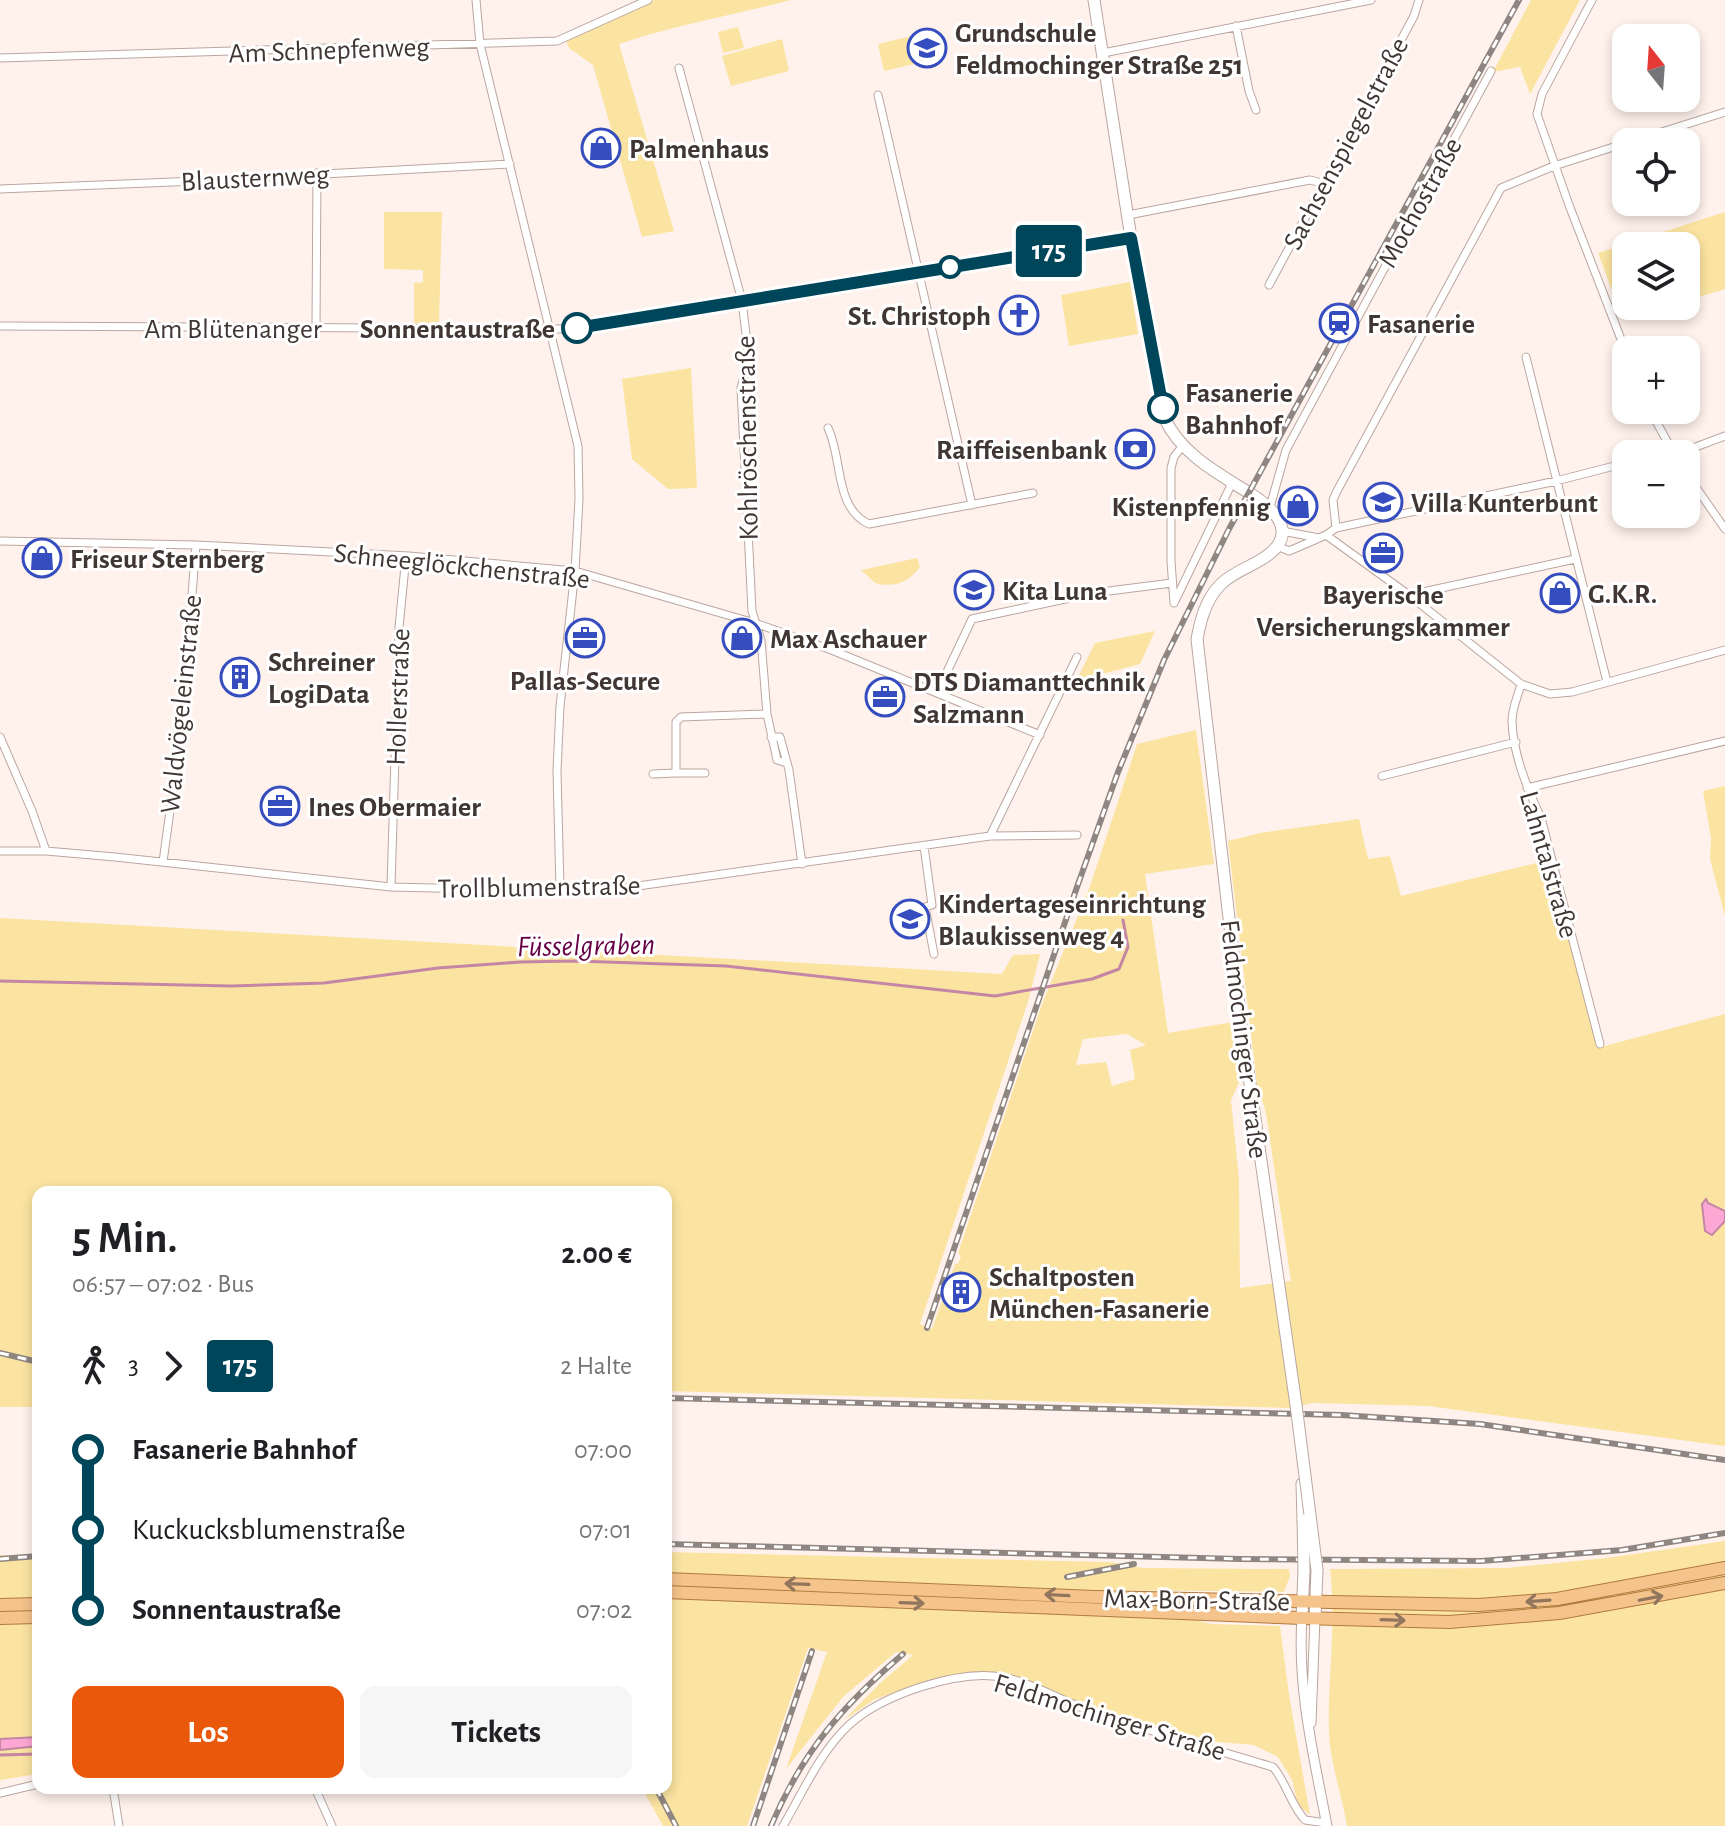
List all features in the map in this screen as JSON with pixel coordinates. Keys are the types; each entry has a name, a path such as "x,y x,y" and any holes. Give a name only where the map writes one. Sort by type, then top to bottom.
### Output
{"main road":[{"path":"1094,0 1131,238 1163,411 1173,435 1183,445 1232,483 1270,507 1278,517 1282,531 1277,546"},
{"name":"Feldmochinger Straße","path":"1277,546 1267,556 1221,583 1208,600 1197,639 1240,1014 1317,1570 1308,1618"},
{"name":"Feldmochinger Straße","path":"1302,1455 1304,1570 1309,1601"},
{"name":"Max-Born-Straße","path":"672,1579 1096,1597 1479,1605 1557,1599 1624,1589 1725,1568"},
{"name":"Max-Born-Straße","path":"672,1592 1449,1622 1559,1613 1725,1583"},
{"path":"0,1605 32,1604"},
{"path":"0,1618 32,1617"}],"street":[{"path":"476,0 480,44 578,446 575,571 560,706 557,771 560,888"},
{"name":"Am Schnepfenweg","path":"0,58 557,41 648,0"},
{"path":"1103,53 1371,0"},
{"name":"Sachsenspiegelstraße","path":"1269,285 1414,16 1419,0"},
{"path":"1592,0 1542,94 1537,114 1620,336"},
{"path":"1236,26 1249,91 1256,110"},
{"name":"Kohlröschenstraße","path":"679,68 742,301 749,359 741,388 752,611 761,640 771,737 777,760 787,763 802,864"},
{"name":"Mochostraße","path":"1270,507 1286,450 1491,71"},
{"path":"878,95 972,505"},
{"path":"1675,128 1725,112"},
{"path":"1336,528 1333,500 1337,491 1501,188 1554,166 1612,148"},
{"name":"Blausternweg","path":"0,189 510,164"},
{"path":"316,328 317,173"},
{"path":"1128,215 1310,180 1322,183"},
{"name":"Am Blütenanger","path":"0,326 551,330 635,320 1131,238"},
{"path":"1526,357 1607,682"},
{"path":"828,428 834,439 848,505 855,518 869,524 1033,493"},
{"path":"1700,445 1725,436"},
{"path":"1183,445 1171,468 1174,603 1232,483"},
{"path":"1277,546 1289,551 1336,528 1612,467"},
{"path":"1700,493 1724,526"},
{"path":"1282,531 1322,536 1409,595 1521,684 1550,694 1572,692 1725,650"},
{"name":"Schneeglöckchenstraße","path":"0,541 196,545 406,556 575,571 755,623 829,649 1040,735"},
{"name":"Waldvögeleinstraße","path":"163,862 181,730 196,545"},
{"name":"Hollerstraße","path":"391,887 399,627 406,556"},
{"path":"1409,595 1575,559"},
{"path":"937,693 972,619 1093,593 1172,583"},
{"path":"990,836 1077,657"},
{"name":"Lahntalstraße","path":"1521,684 1513,710 1516,742 1527,788 1541,818 1600,1044"},
{"path":"676,773 676,722 681,717 767,714"},
{"path":"0,737 46,851"},
{"path":"1527,788 1725,741"},
{"path":"1382,776 1516,742"},
{"path":"653,774 705,773"},
{"name":"Trollblumenstraße","path":"0,851 46,851 391,887 492,890 631,887 990,836 1077,835"},
{"path":"924,846 932,905 925,907 934,954"},
{"name":"Feldmochinger Straße","path":"783,1826 827,1750 850,1725 874,1707 908,1691 980,1676 1001,1676 1094,1712 1273,1767 1285,1781 1294,1808 1305,1820 1326,1824 1311,1742 1308,1618"},
{"path":"0,1793 32,1785"},
{"path":"114,1794 119,1826"},
{"path":"318,1794 332,1826"}],"shaded area":[{"path":"654,0 791,0 619,44 674,231 642,237 593,65 569,48 566,40"},
{"path":"1531,0 1580,0 1530,94 1520,67 1493,72"},
{"path":"738,27 744,48 723,53 718,32"},
{"path":"916,35 923,62 884,71 878,44"},
{"path":"782,39 789,71 731,86 722,56"},
{"path":"384,212 442,212 439,323 414,323 414,283 423,282 423,270 384,269"},
{"path":"1725,212 1725,289 1700,297 1700,232 1663,232"},
{"path":"1612,248 1612,291 1598,253"},
{"path":"1130,282 1138,334 1069,346 1061,295"},
{"path":"691,368 697,488 668,489 632,459 622,379"},
{"path":"917,558 920,567 905,580 894,584 875,583 861,570"},
{"path":"1155,631 1140,664 1076,681 1095,643"},
{"path":"1196,730 1214,864 1145,874 1168,1033 1233,1022 1240,1080 1231,1100 1239,1179 1240,1288 1291,1281 1266,1113 1257,1084 1228,841 1260,833 1359,819 1368,859 1390,856 1401,896 1549,860 1597,1048 1725,1014 1725,1446 1428,1406 1313,1403 1292,1408 672,1391 672,1186 32,1186 32,1407 0,1407 0,918 1002,974 1013,955 1040,954 1028,1002 920,1324 932,1329 955,1264 961,1256 958,1253 1042,1004 1090,886 1137,744","holes":["1127,1034 1146,1045 1130,1050 1135,1079 1112,1086 1106,1062 1076,1065 1083,1039"]},
{"path":"1725,786 1725,916 1710,859 1711,838 1703,791"},
{"path":"1706,1199 1725,1211 1725,1221 1712,1235 1705,1231 1702,1204"},
{"path":"1725,1541 1725,1826 1347,1826 1329,1735 1333,1610 1330,1569 1506,1568"},
{"path":"672,1552 1110,1562 1143,1568 1289,1569 1290,1576 1284,1592 1096,1590 672,1573"},
{"path":"0,1555 32,1556 32,1598 0,1599"},
{"path":"672,1598 1189,1619 1212,1624 1280,1626 1310,1815 1298,1805 1292,1780 1278,1757 1254,1745 1195,1740 998,1675 948,1676 875,1699 844,1720 913,1655 896,1652 843,1697 786,1769 827,1652 808,1648 747,1826 663,1826 645,1794 672,1794"},
{"path":"0,1624 32,1624 32,1775 0,1780"},
{"path":"32,1737 32,1747 0,1750 0,1739"}],"waterway":[{"name":"Füsselgraben","path":"0,981 231,986 324,983 438,968 576,961 726,966 995,996 1092,979 1119,969 1128,947 1123,920"},
{"path":"0,1755 32,1754"}],"railway":[{"path":"927,1328 1077,887 1118,772 1164,660 1229,529 1519,0"},
{"path":"0,1353 32,1361"},
{"path":"672,1398 1341,1415 1480,1424 1725,1460"},
{"path":"672,1544 1240,1559 1481,1561 1622,1550 1725,1533"},
{"path":"0,1559 32,1556"},
{"path":"1067,1577 1134,1564"},
{"path":"753,1826 812,1651"},
{"path":"771,1826 783,1799 826,1731 861,1692 903,1654"},
{"path":"659,1794 676,1826"}],"bus line":[{"name":"175","path":"577,328 1131,238 1163,408"}],"place":[{"name":"Grundschule Feldmochinger Straße 251","path":"927,48"},
{"name":"Palmenhaus","path":"601,148"},
{"name":"St. Christoph","path":"1019,315"},
{"name":"Fasanerie","path":"1339,323"},
{"name":"Sonnentaustraße","path":"577,328"},
{"name":"Fasanerie Bahnhof","path":"1163,408"},
{"name":"Raiffeisenbank","path":"1135,449"},
{"name":"Villa Kunterbunt","path":"1383,502"},
{"name":"Kistenpfennig","path":"1298,506"},
{"name":"Bayerische Versicherungskammer","path":"1383,553"},
{"name":"Friseur Sternberg","path":"42,558"},
{"name":"Kita Luna","path":"974,590"},
{"name":"G.K.R.","path":"1560,593"},
{"name":"Pallas-Secure","path":"585,638"},
{"name":"Max Aschauer","path":"742,638"},
{"name":"Schreiner LogiData","path":"240,677"},
{"name":"DTS Diamanttechnik Salzmann","path":"885,697"},
{"name":"Ines Obermaier","path":"280,806"},
{"name":"Kindertageseinrichtung Blaukissenweg 4","path":"910,919"},
{"name":"Schaltposten München-Fasanerie","path":"961,1292"}]}
